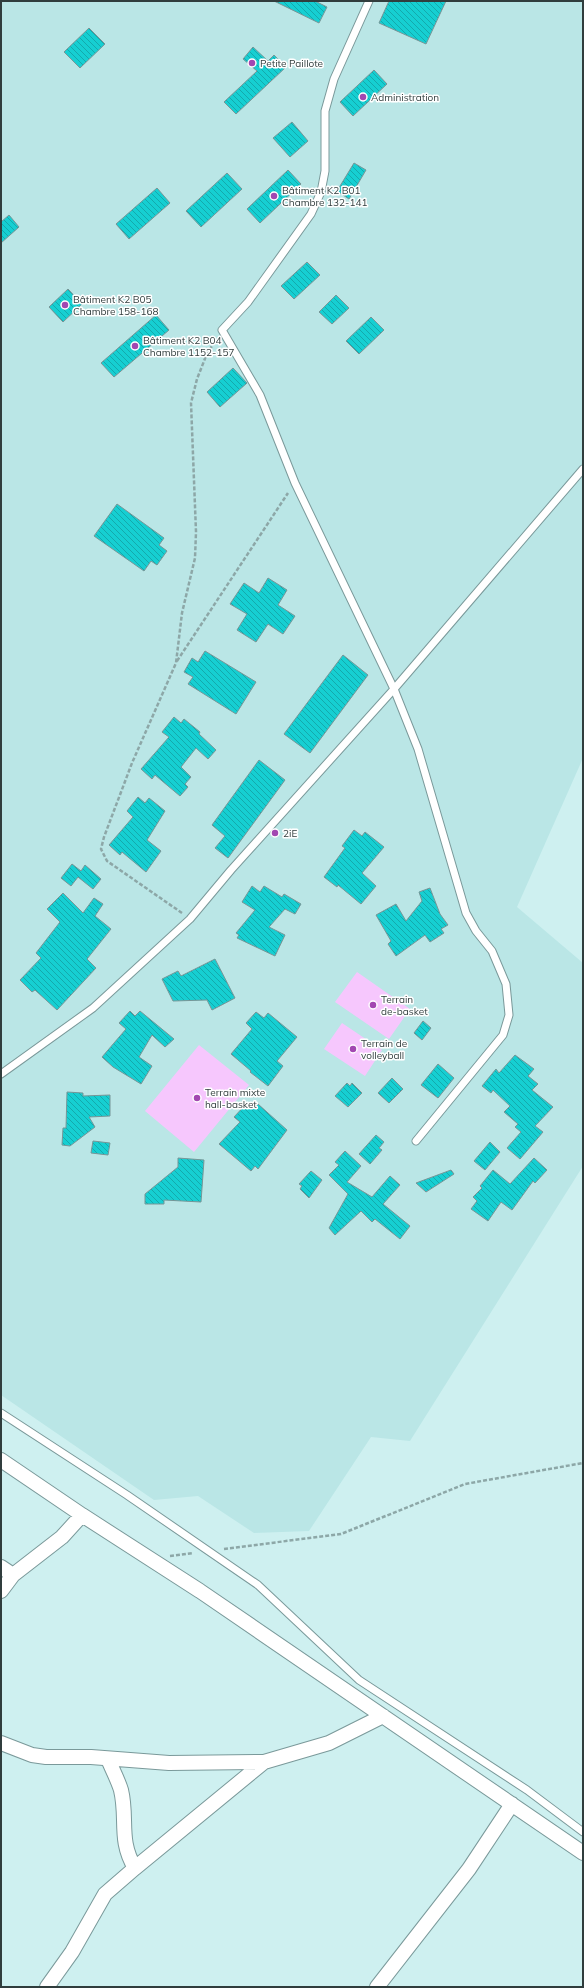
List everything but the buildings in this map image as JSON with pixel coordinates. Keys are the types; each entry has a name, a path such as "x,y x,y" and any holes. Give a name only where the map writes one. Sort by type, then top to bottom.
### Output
{"street":[{"path":"1,1460 82,1515 151,1558 583,1853"},
{"path":"1,1591 14,1575 62,1537 82,1515"},
{"path":"1,1567 14,1575"},
{"path":"1,1743 32,1755 46,1758 108,1759 169,1763 264,1762 329,1743 383,1716"},
{"path":"108,1759 121,1790 126,1851 135,1868"},
{"path":"47,1987 72,1952 105,1894 264,1762"},
{"path":"377,1987 469,1869 512,1804"}],"lane":[{"path":"369,1 334,79 325,111 325,171 321,192 311,214 248,302 222,330 260,395 295,483 394,689 418,749 466,913 476,931 492,951 506,984 509,1015 503,1035 416,1141"},
{"path":"1,1074 93,1008 190,919 231,870 394,689 583,469"},
{"path":"1,1412 127,1494 258,1585 359,1680 527,1790 583,1832"}],"path":[{"path":"176,663 182,613 196,558 191,403 199,373 206,356 222,330"},
{"path":"190,919 144,885 107,861 101,849 104,837 132,763 176,663 295,483"},
{"path":"222,1549 341,1534 466,1484 583,1463"},
{"path":"151,1558 199,1552"}],"shaded area":[{"name":"2iE","path":"1,1 583,1 583,758 517,907 583,963 583,1166 410,1441 371,1437 309,1531 254,1533 198,1496 154,1500 1,1395"},
{"name":"Terrain de-basket","path":"357,972 410,1009 389,1039 335,1002"},
{"name":"Terrain de volleyball","path":"342,1023 382,1050 365,1076 324,1049"},
{"name":"Terrain mixte hall-basket","path":"199,1045 249,1085 194,1152 145,1111"}],"place":[{"name":"Petite Paillote","path":"252,63"},
{"name":"Administration","path":"363,97"},
{"name":"Bâtiment K2 B01 Chambre 132-141","path":"274,196"},
{"name":"Bâtiment K2 B05 Chambre 158-168","path":"65,305"},
{"name":"Bâtiment K2 B04 Chambre 1152-157","path":"135,346"},
{"name":"2iE","path":"275,833"},
{"name":"Terrain de-basket","path":"373,1005"},
{"name":"Terrain de volleyball","path":"353,1049"},
{"name":"Terrain mixte hall-basket","path":"197,1098"}]}
